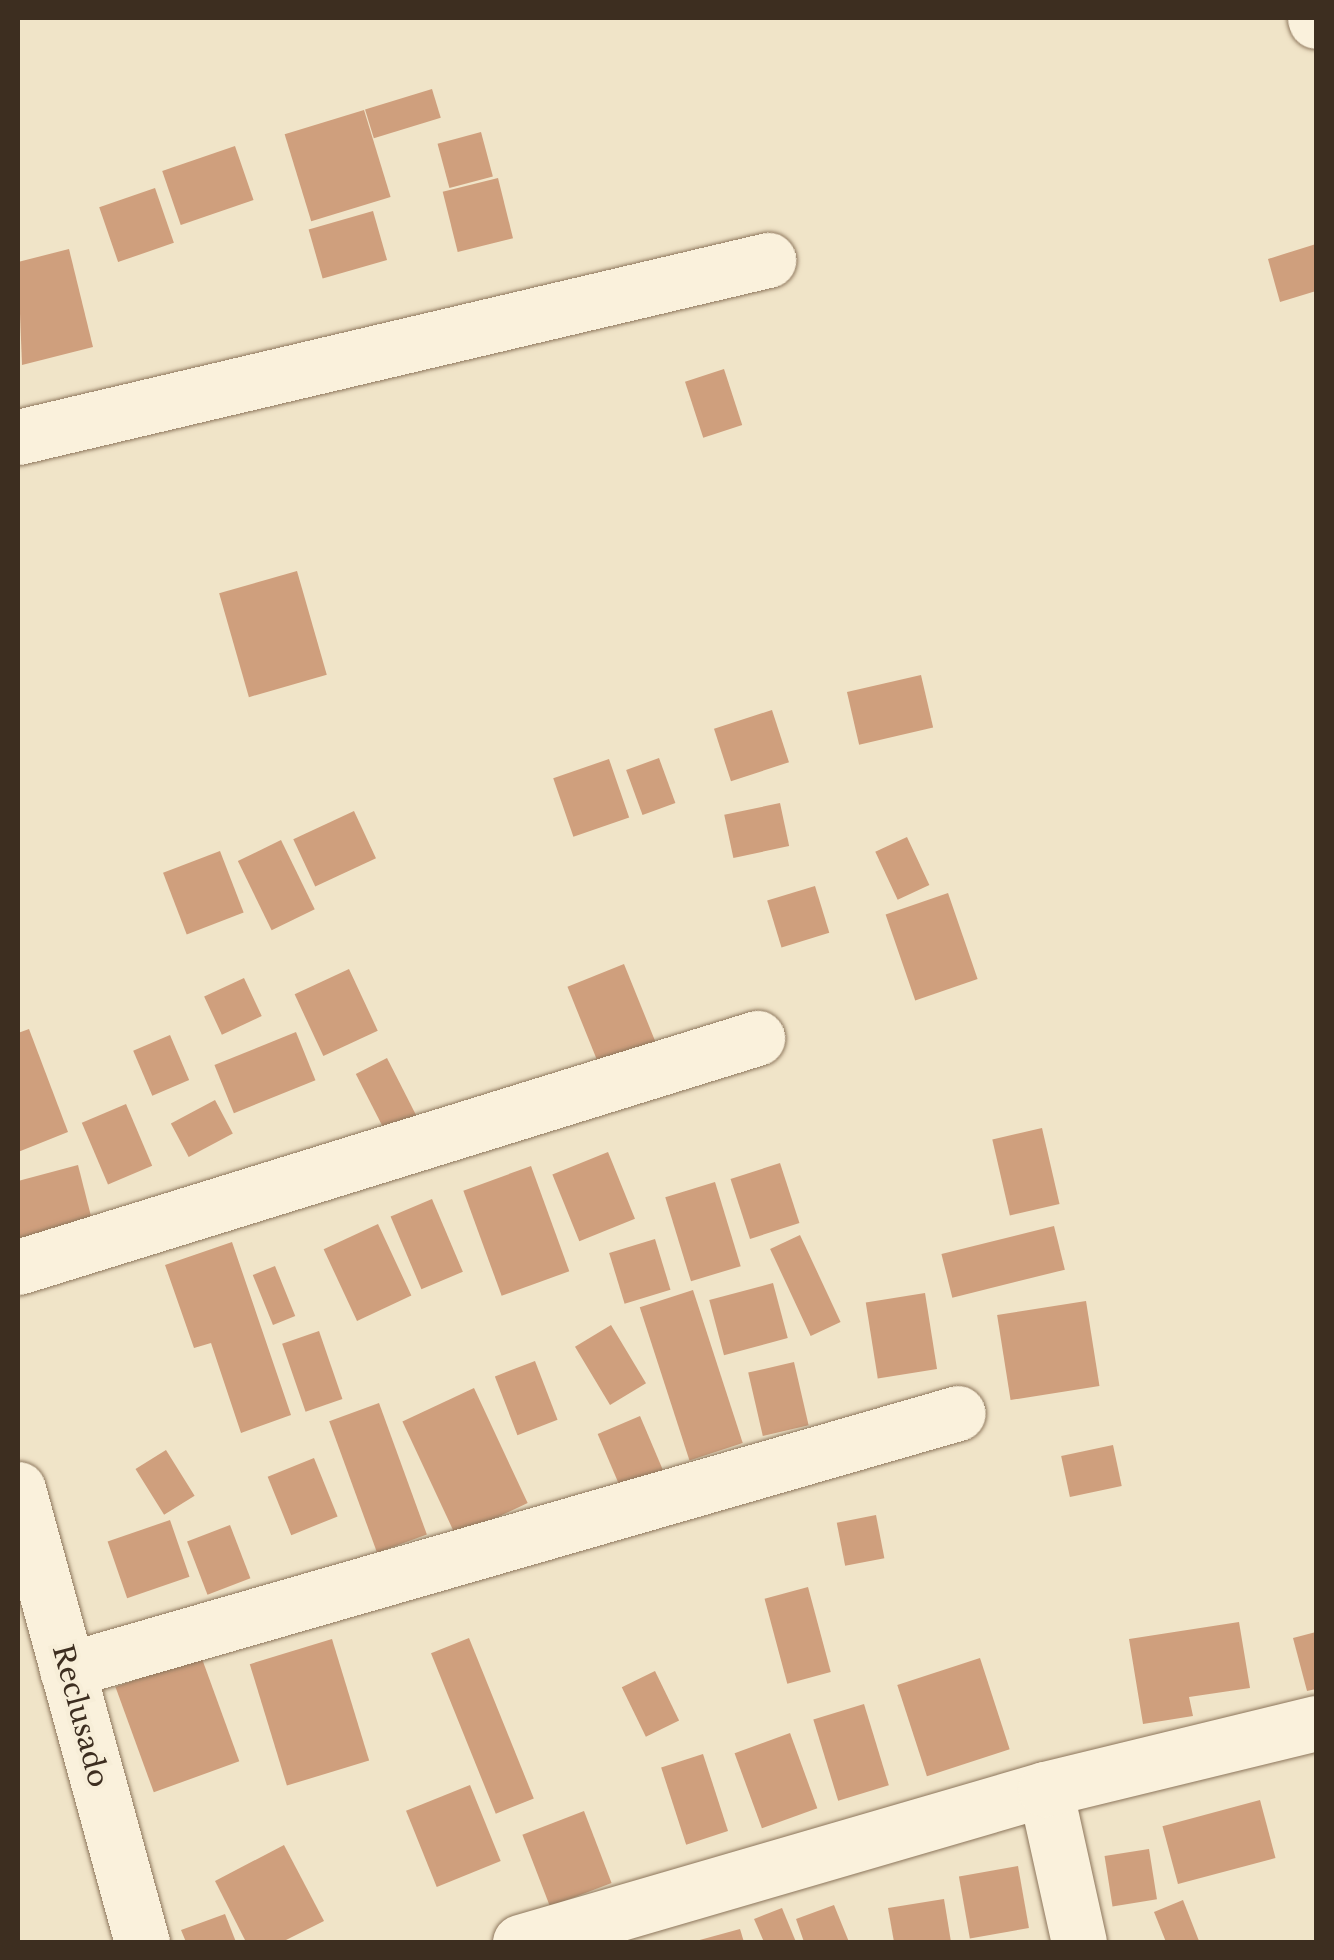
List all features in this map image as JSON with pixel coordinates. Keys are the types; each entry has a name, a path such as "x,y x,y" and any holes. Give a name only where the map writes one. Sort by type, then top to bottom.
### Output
{"street":[{"path":"18,437 768,260"},
{"path":"18,1267 757,1038"},
{"path":"67,1670 958,1413"},
{"name":"Reclusado","path":"18,1489 142,1942"},
{"path":"520,1942 1045,1789 1316,1723"},
{"path":"1045,1789 1079,1942"}],"building":[{"path":"432,89 441,118 374,138 365,109"},
{"path":"364,110 391,197 311,221 285,134"},
{"path":"481,132 493,176 449,188 438,144"},
{"path":"235,146 254,200 181,225 162,171"},
{"path":"498,178 513,238 458,252 443,192"},
{"path":"155,188 174,243 118,262 99,207"},
{"path":"373,211 387,260 323,278 309,229"},
{"path":"1316,244 1316,291 1280,302 1268,259"},
{"path":"69,249 93,347 22,365 18,262"},
{"path":"724,369 742,425 703,438 685,382"},
{"path":"297,571 327,675 249,697 219,593"},
{"path":"921,675 933,728 859,745 847,692"},
{"path":"772,710 789,762 731,781 714,729"},
{"path":"659,758 675,803 643,815 626,770"},
{"path":"609,759 629,818 573,837 553,778"},
{"path":"780,803 789,846 733,858 724,815"},
{"path":"354,811 376,858 315,886 293,839"},
{"path":"907,837 929,885 898,900 875,852"},
{"path":"281,840 315,909 272,930 238,861"},
{"path":"220,851 244,913 187,934 163,873"},
{"path":"815,886 829,933 782,947 767,901"},
{"path":"948,893 978,979 915,1001 886,914"},
{"path":"624,964 660,1054 604,1077 567,987"},
{"path":"349,969 378,1031 323,1056 295,994"},
{"path":"244,978 262,1016 222,1035 204,997"},
{"path":"29,1029 68,1132 18,1152 18,1033"},
{"path":"296,1032 315,1080 234,1113 214,1065"},
{"path":"170,1035 189,1080 152,1096 133,1051"},
{"path":"387,1058 417,1118 386,1134 356,1074"},
{"path":"215,1100 233,1134 189,1157 171,1123"},
{"path":"126,1104 152,1166 108,1184 82,1123"},
{"path":"1042,1128 1060,1204 1010,1215 992,1139"},
{"path":"608,1152 635,1219 579,1241 552,1174"},
{"path":"780,1163 799,1223 750,1239 731,1179"},
{"path":"78,1165 94,1228 18,1247 18,1181"},
{"path":"531,1166 569,1271 502,1296 463,1191"},
{"path":"715,1182 741,1266 691,1281 665,1197"},
{"path":"432,1199 463,1272 421,1289 391,1217"},
{"path":"378,1224 411,1296 357,1321 324,1249"},
{"path":"1054,1226 1065,1270 952,1298 941,1254"},
{"path":"800,1235 841,1322 811,1336 770,1249"},
{"path":"655,1239 670,1290 625,1304 609,1253"},
{"path":"232,1242 291,1415 241,1433 211,1343 194,1348 165,1265"},
{"path":"275,1266 295,1316 273,1325 253,1275"},
{"path":"773,1283 788,1338 724,1355 709,1300"},
{"path":"693,1290 743,1443 689,1460 640,1307"},
{"path":"925,1293 937,1369 878,1378 866,1302"},
{"path":"1086,1301 1099,1386 1011,1400 997,1315"},
{"path":"611,1325 646,1383 610,1405 575,1347"},
{"path":"319,1331 342,1399 306,1412 282,1344"},
{"path":"535,1361 558,1420 517,1435 495,1376"},
{"path":"794,1362 809,1425 763,1436 748,1373"},
{"path":"474,1388 528,1503 456,1536 402,1421"},
{"path":"379,1403 427,1535 377,1553 329,1421"},
{"path":"640,1416 666,1478 624,1496 598,1434"},
{"path":"1113,1445 1122,1486 1070,1497 1061,1456"},
{"path":"166,1450 195,1496 164,1515 135,1469"},
{"path":"314,1458 338,1516 291,1535 268,1477"},
{"path":"876,1515 884,1558 845,1566 837,1523"},
{"path":"170,1520 190,1577 127,1598 108,1541"},
{"path":"230,1525 250,1578 207,1595 187,1541"},
{"path":"808,1587 831,1672 787,1684 765,1599"},
{"path":"1239,1622 1250,1688 1189,1697 1193,1716 1143,1724 1129,1639"},
{"path":"1316,1632 1316,1689 1307,1691 1293,1638"},
{"path":"469,1638 534,1798 496,1814 431,1653"},
{"path":"332,1639 369,1760 287,1786 250,1664"},
{"path":"201,1656 239,1761 154,1792 115,1687"},
{"path":"980,1658 1010,1749 927,1776 897,1685"},
{"path":"655,1671 679,1720 646,1737 622,1687"},
{"path":"864,1704 889,1785 838,1801 813,1719"},
{"path":"790,1733 817,1808 762,1828 735,1753"},
{"path":"703,1754 728,1831 686,1845 661,1768"},
{"path":"470,1785 501,1861 437,1887 406,1811"},
{"path":"1260,1800 1276,1858 1178,1884 1162,1826"},
{"path":"584,1811 612,1883 550,1907 522,1835"},
{"path":"284,1845 324,1921 282,1942 246,1942 215,1881"},
{"path":"1149,1849 1157,1899 1113,1906 1105,1856"},
{"path":"1018,1866 1029,1928 970,1938 959,1876"},
{"path":"944,1899 951,1942 894,1942 888,1908"},
{"path":"1183,1900 1199,1941 1166,1942 1154,1912"},
{"path":"834,1905 849,1942 804,1942 796,1919"},
{"path":"782,1908 796,1942 764,1942 754,1919"},
{"path":"225,1914 236,1942 186,1942 181,1930"},
{"path":"740,1929 744,1942 696,1942 696,1941"}]}
